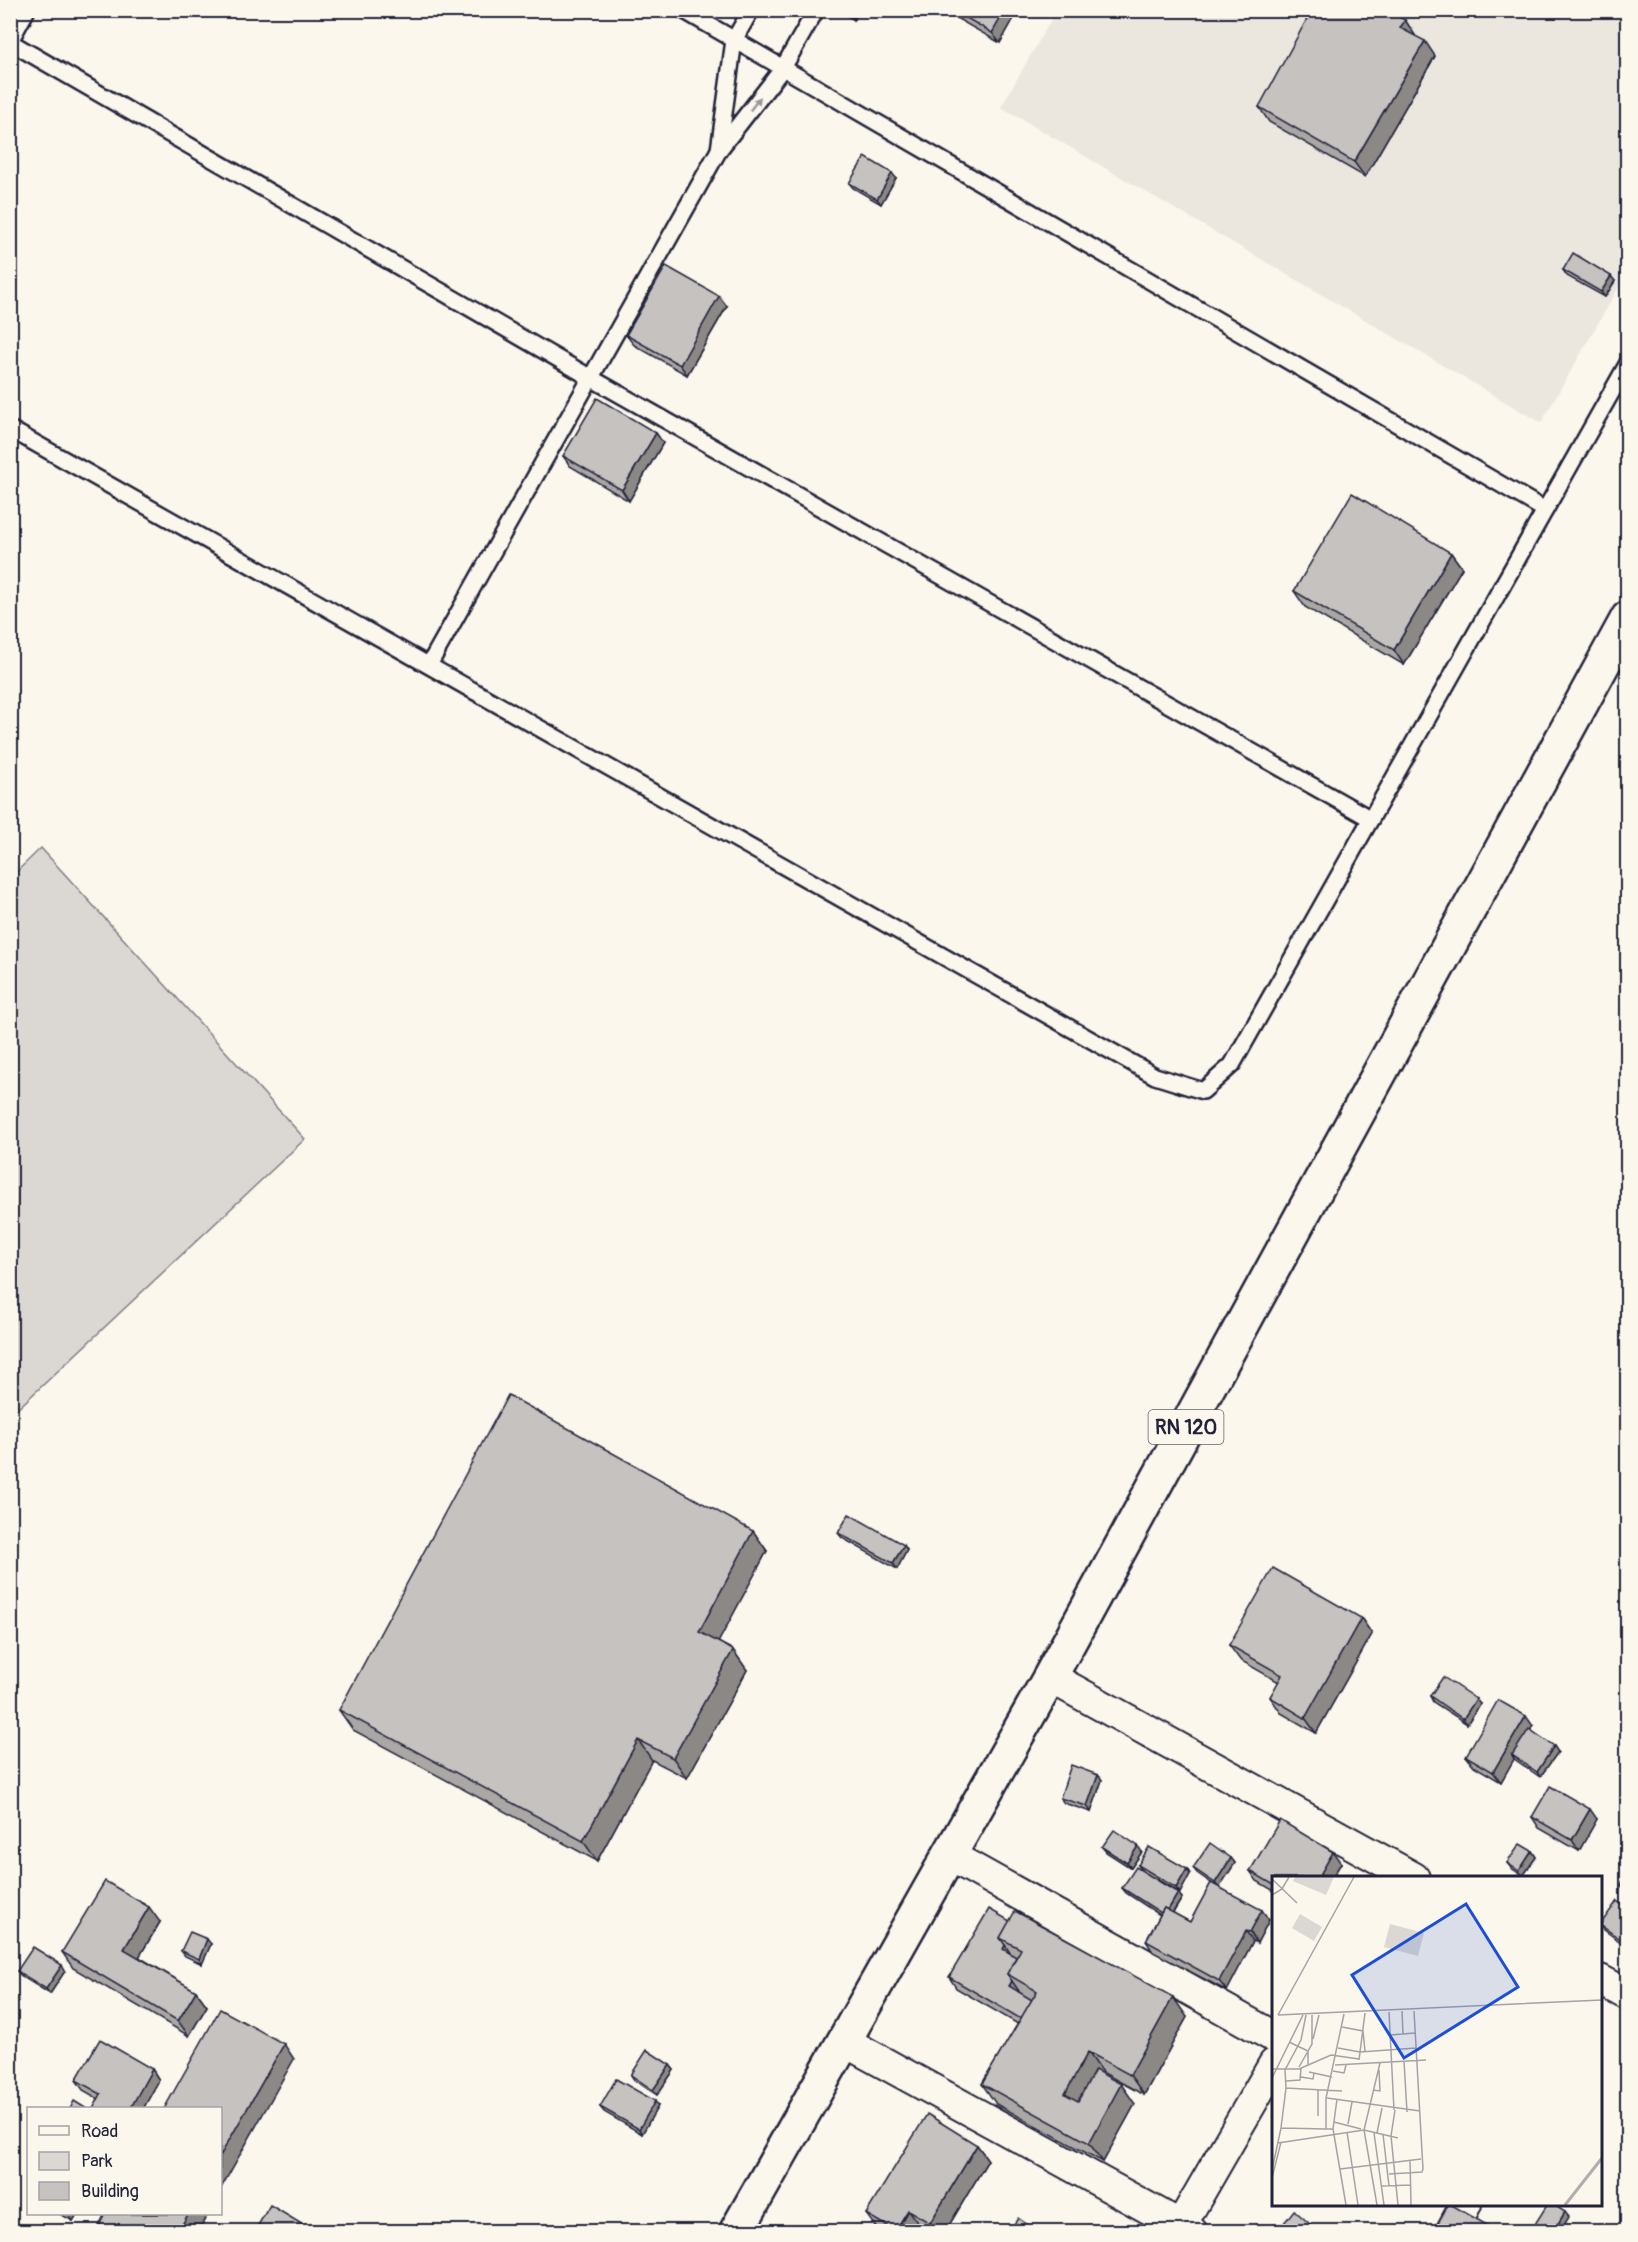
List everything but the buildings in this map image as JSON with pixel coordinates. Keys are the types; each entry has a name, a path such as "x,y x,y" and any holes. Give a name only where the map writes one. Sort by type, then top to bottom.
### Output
{"main road":[{"name":"RN 120","path":"736,2232 1050,1677 1628,618"}],"street":[{"path":"1050,1677 1376,1868 1406,1876"},
{"path":"949,1855 1272,2036"},
{"path":"1602,1981 1628,1995"},
{"path":"844,2041 1187,2228 1272,2068"},
{"path":"1451,2232 1465,2206"}],"lane":[{"path":"27,10 10,41 591,378 1371,819"},
{"path":"683,10 1545,510"},
{"path":"719,150 734,40 751,10"},
{"path":"429,665 719,150 783,68 816,10"},
{"path":"10,429 1155,1077 1203,1091 1232,1065 1628,363"}],"shaded area":[{"path":"1056,11 1627,11 1627,273 1541,423 1001,107"}],"green space":[{"path":"41,848 305,1139 11,1415 11,877"}]}
